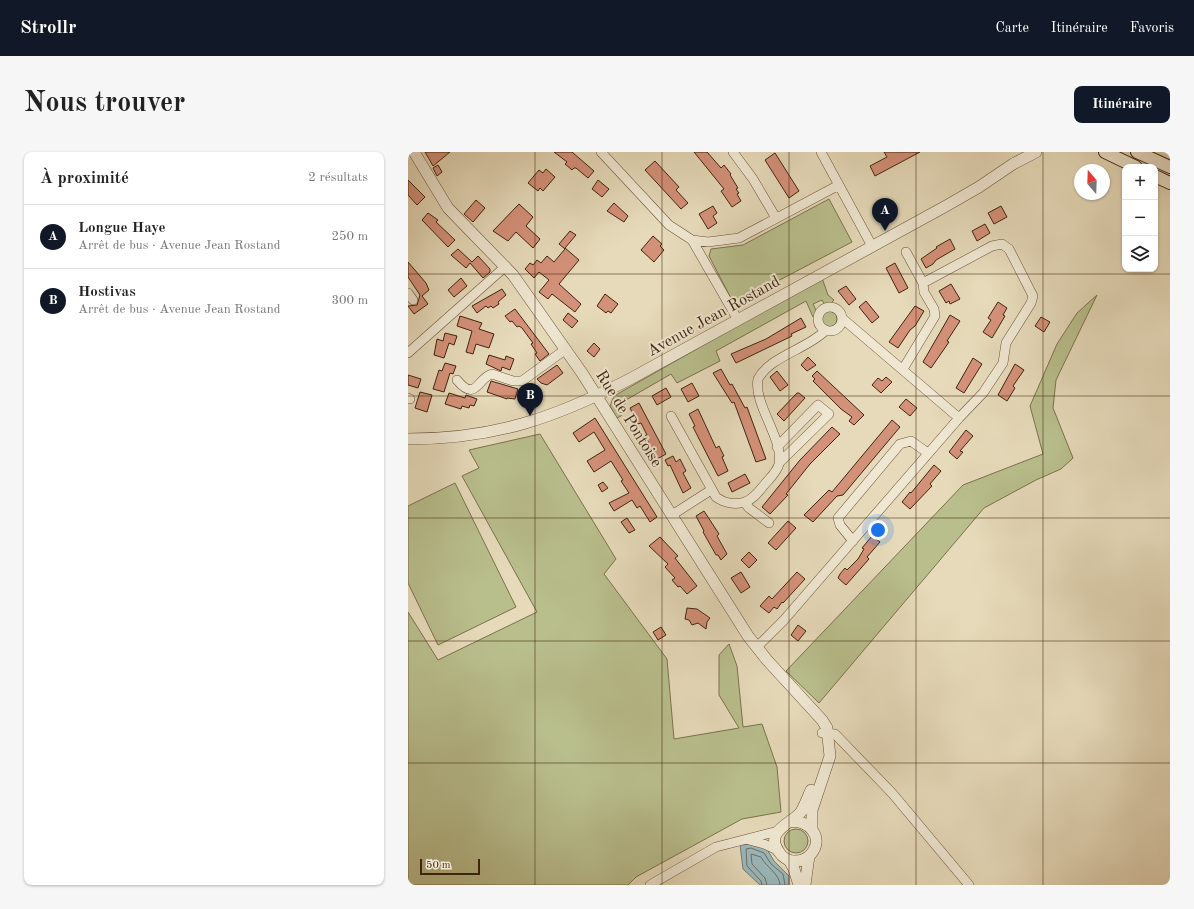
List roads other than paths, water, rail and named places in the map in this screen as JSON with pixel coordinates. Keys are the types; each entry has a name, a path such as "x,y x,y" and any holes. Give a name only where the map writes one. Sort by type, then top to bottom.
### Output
{"main road":[{"path":"1105,152 1130,164"},
{"path":"1137,152 1170,167"},
{"path":"1158,177 1170,183"}],"street":[{"name":"Rue de Pontoise","path":"414,152 436,191 452,213 506,266 566,350 598,396 736,618 757,647 822,720 825,733"},
{"path":"601,152 669,225 692,240 738,320"},
{"path":"733,152 753,179 776,218"},
{"path":"821,152 872,246"},
{"name":"Avenue Jean Rostand","path":"1013,164 1024,152"},
{"name":"Avenue Jean Rostand","path":"408,439 457,437 493,432 558,412 598,396 971,192 1013,164 1036,152"},
{"path":"692,240 712,242 734,240 839,185"},
{"path":"757,647 784,620 928,453 983,393 1003,363 1006,343 1031,304 1033,296 1009,249 1002,244 992,246 923,283"},
{"path":"903,369 935,316 934,309 924,292 923,283 906,252"},
{"path":"408,353 506,266"},
{"path":"826,330 821,326 818,320 824,309 833,307 840,312 843,319 959,418"},
{"path":"779,463 777,447 758,391 758,379 762,372 770,365 808,344 826,330 837,329 841,326 843,319"},
{"path":"460,384 475,388 480,385 487,376 492,374 513,381 522,380 566,350"},
{"path":"671,416 711,490 716,497 723,501 737,503 744,502 755,496 773,474 779,463 829,414 818,405 777,447"},
{"path":"853,540 840,525 838,518 900,444 911,441 928,453"},
{"path":"672,515 711,490"},
{"path":"744,502 749,508 769,524"},
{"path":"650,885 716,847 778,831 790,822 803,808 821,765 825,733"},
{"path":"805,885 809,856 816,843 812,828 812,810 829,762 830,750 825,733"},
{"path":"825,733 838,736 873,772 968,885"},
{"path":"790,822 802,822 812,828"},
{"path":"777,850 775,840 778,831"},
{"path":"746,840 764,844 777,850 781,855 789,860 798,861 809,856"},
{"path":"789,860 794,869 799,885"}],"water":[{"path":"752,844 767,849 774,861 789,876 789,885 760,885 743,869 740,845"}],"place":[{"name":"Longue Haye","path":"885,231"},
{"name":"Hostivas","path":"530,416"}]}
